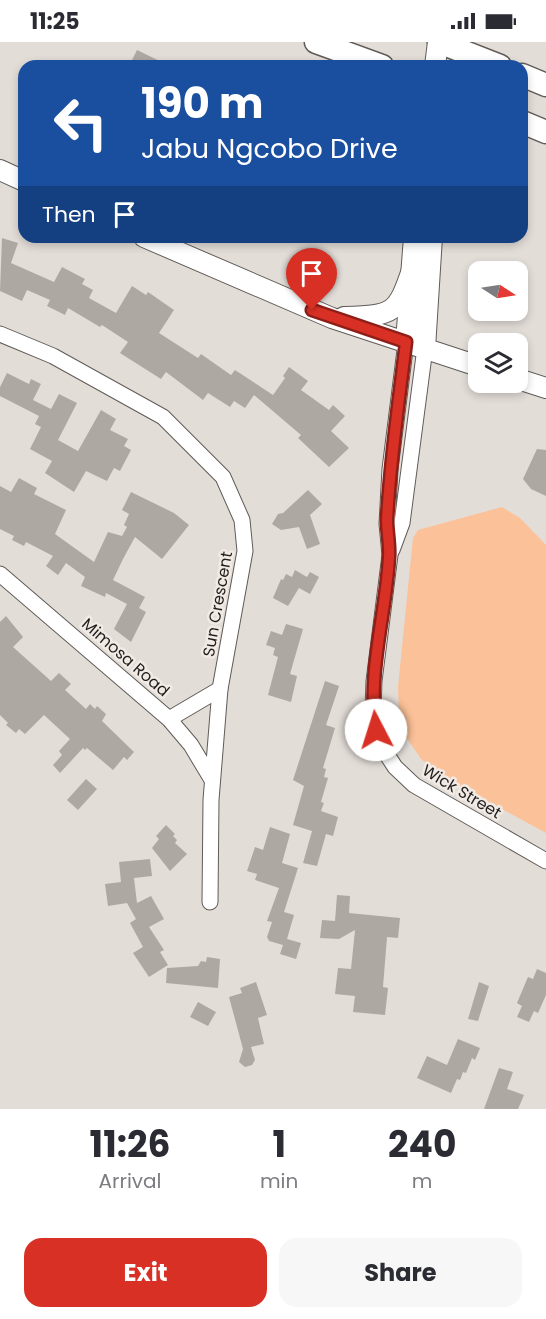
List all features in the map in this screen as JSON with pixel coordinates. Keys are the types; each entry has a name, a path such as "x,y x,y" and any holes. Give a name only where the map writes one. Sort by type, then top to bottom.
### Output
{"main road":[{"path":"315,42 352,60"},
{"path":"315,42 365,60"},
{"path":"487,42 504,60"},
{"path":"440,60 449,48 483,60"},
{"path":"528,78 546,85"},
{"path":"528,124 546,132"},
{"path":"0,170 18,178"},
{"path":"158,243 332,318 468,363"},
{"path":"406,342 414,243"},
{"path":"425,348 432,243"},
{"path":"332,318 376,316 396,307 402,300 413,267"},
{"path":"528,382 546,388"}],"street":[{"name":"Sun Crescent","path":"0,334 53,356 163,417 223,477 242,520 245,551 220,689 212,780 210,902"},
{"name":"Wick Street","path":"406,342 390,469 387,524 390,555 373,710 382,747 395,767 414,785 546,861"},
{"name":"Wick Street","path":"390,555 402,522 425,348"},
{"name":"Mimosa Road","path":"0,574 169,719 191,745 212,780"},
{"path":"169,719 220,689"}],"shaded area":[{"path":"502,507 520,518 546,545 546,833 441,776 421,759 406,737 399,713 398,687 413,538 418,530"}],"building":[{"path":"137,50 158,60 132,60"},
{"path":"2,238 18,243 11,263 54,282 62,267 85,279 82,284 93,290 89,298 116,313 132,286 146,295 148,292 174,310 159,333 198,358 201,354 231,375 235,370 273,395 285,378 283,376 289,367 308,381 301,390 329,410 333,405 345,416 331,431 349,448 329,467 298,438 301,435 254,395 245,408 234,401 230,407 208,393 203,400 166,372 161,379 120,353 128,342 102,325 100,327 68,308 65,315 47,306 50,300 27,290 22,301 0,291"},
{"path":"7,373 29,384 31,379 41,384 33,400 51,409 59,394 77,403 58,440 78,451 101,410 116,419 110,430 128,439 124,446 131,450 120,471 114,468 107,481 86,471 74,492 45,473 52,461 30,449 41,427 35,424 39,416 0,396 0,387"},
{"path":"537,449 546,450 546,496 531,489 523,479"},
{"path":"19,478 37,488 34,494 66,510 55,534 94,562 108,532 122,536 127,527 124,525 129,514 122,510 131,492 174,513 189,525 162,559 135,537 123,559 113,580 145,597 139,608 146,612 131,642 114,629 127,604 106,593 105,597 81,586 85,577 66,563 58,575 46,566 53,556 26,542 24,546 12,540 14,536 0,529 0,486 11,492"},
{"path":"308,490 322,504 310,515 320,544 307,549 299,527 281,530 272,524 278,514 283,513"},
{"path":"295,570 307,577 310,572 319,577 310,594 299,588 288,606 273,598 281,579 283,580 286,574 292,577"},
{"path":"6,616 23,637 13,647 51,681 59,673 71,684 65,690 86,709 90,704 95,709 97,706 106,714 102,721 134,752 127,760 124,757 113,770 87,748 85,750 83,748 60,773 53,765 62,755 59,751 70,739 44,715 25,734 19,729 16,733 6,725 8,723 0,715 0,622"},
{"path":"286,624 303,629 290,674 297,676 291,702 268,695 278,657 273,655 275,648 266,645 271,631 282,635"},
{"path":"325,681 339,686 326,725 335,728 323,768 326,769 324,777 328,778 321,802 324,803 321,811 338,817 333,836 326,834 317,866 303,863 312,831 293,825 304,786 293,780"},
{"path":"86,779 97,789 78,810 67,800"},
{"path":"166,825 175,834 173,836 177,840 175,843 187,854 170,871 152,848 159,839 156,836"},
{"path":"270,827 290,834 282,863 298,868 284,912 294,915 287,939 301,943 296,959 280,954 283,945 269,941 267,937 272,922 267,921 279,888 255,880 257,874 247,871 255,847 263,850"},
{"path":"150,859 152,876 134,878 137,903 151,896 164,919 149,927 164,950 160,952 168,965 149,977 133,953 143,947 130,923 136,919 127,903 108,906 105,884 121,882 119,862"},
{"path":"337,895 350,896 349,913 400,918 398,938 387,937 383,987 388,988 385,1015 353,1012 355,996 335,994 338,968 351,969 355,930 339,939 320,938 322,920 335,921"},
{"path":"207,957 220,959 218,988 166,983 167,968 198,966 201,961 206,962"},
{"path":"537,969 546,973 546,995 538,1013 534,1011 529,1022 517,1017 522,1006 517,1003 528,977 533,979"},
{"path":"256,982 267,1015 258,1018 264,1044 251,1047 255,1060 252,1065 245,1067 239,1062 243,1049 229,997 242,993 240,988"},
{"path":"479,982 489,986 478,1021 468,1019"},
{"path":"198,1002 216,1012 208,1026 190,1017"},
{"path":"458,1039 480,1048 475,1060 472,1058 466,1073 463,1072 460,1080 457,1079 451,1093 417,1078 427,1056 447,1065"},
{"path":"499,1068 513,1072 507,1089 524,1095 518,1109 484,1109"}],"route":[{"path":"312,310 406,342 390,469 387,524 390,555 374,681 373,710 376,730"}]}
